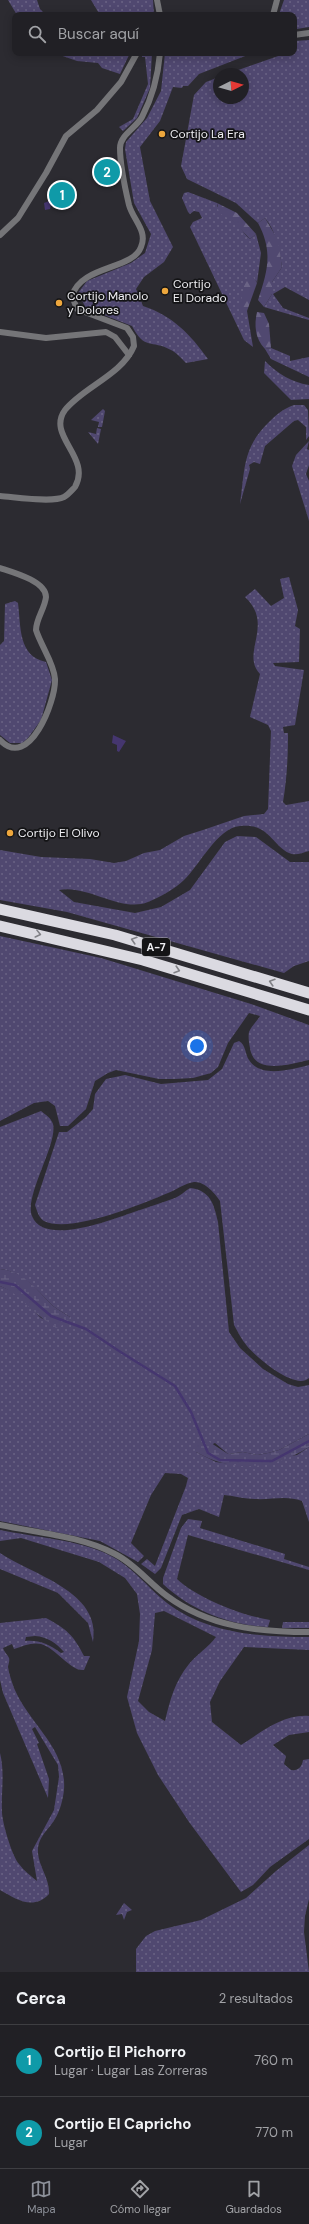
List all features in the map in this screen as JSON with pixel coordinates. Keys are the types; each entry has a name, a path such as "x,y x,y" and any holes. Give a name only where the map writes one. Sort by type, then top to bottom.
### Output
{"highway":[{"name":"A-7","path":"0,909 115,935 309,993"},
{"name":"A-7","path":"0,926 128,956 309,1010"}],"street":[{"path":"157,0 159,12"},
{"path":"274,12 277,0"},
{"path":"297,35 309,33"},
{"path":"0,235 18,218 46,173 66,136 97,110 122,82 135,56"},
{"path":"0,496 29,499 57,499 64,498 72,490 78,481 79,468 60,428 61,418 66,409 102,380 129,355 134,346 133,337 127,328 77,309 72,296 78,283 96,272 116,265 136,254 141,249 143,234 130,207 120,149 124,137 142,118 155,88 160,56"},
{"path":"0,332 46,338 106,332 116,337 129,355"},
{"path":"0,568 32,581 44,590 46,597 36,622 36,630 55,678 46,714 34,737 23,746 16,748 9,746 0,740"},
{"path":"0,1525 83,1542 102,1548 129,1563 166,1595 182,1606 218,1622 255,1630 309,1632"}],"green space":[{"path":"8,0 37,0 40,9 43,12 15,12"},
{"path":"91,0 153,0 154,12 98,12"},
{"path":"284,0 309,0 309,27 297,29 297,12 280,12"},
{"path":"309,40 309,300 285,287 273,294 283,308 309,318 309,320 264,307 272,294 272,282 282,267 275,235 265,218 258,223 236,203 187,179 181,166 194,95 206,82 213,79 213,104 249,104 249,68 244,68 278,56 297,56 297,41"},
{"path":"63,56 129,56 120,74 102,68 98,63 77,61"},
{"path":"152,56 150,88 137,118 123,131 119,127 133,119 148,84 145,57 142,57"},
{"path":"165,56 245,56 199,74 188,86 183,86 182,88 173,87 160,121 140,147 150,201 173,247 164,262 144,277 136,289 143,306 163,315 180,327 208,359 186,363 171,350 145,342 141,339 132,326 86,308 78,293 87,281 131,263 145,253 151,234 134,203 125,149 126,142 147,118 161,91"},
{"path":"188,192 217,203 217,206 222,212 239,226 250,239 256,234 261,253 257,283 256,280 239,311 247,311 253,347 244,340 190,227 193,222 202,218 199,212 194,211 190,214 188,212 182,198 184,193"},
{"path":"217,203 237,213 256,234 250,239 233,221 219,213"},
{"path":"265,218 278,240 282,267 272,282 272,294 264,307 258,300 266,270 267,252 263,233 258,223"},
{"path":"252,275 257,283 247,311 239,311 245,281"},
{"path":"257,312 264,313 269,324 271,348 265,349 257,336"},
{"path":"271,348 290,356 290,361 309,357 309,377 271,359 265,349"},
{"path":"265,361 285,377 296,382 309,385 309,399 291,400 264,373"},
{"path":"294,405 304,405 308,410 309,436 306,440 306,427 298,420 294,421 265,446 260,464 254,462 249,465 250,469 240,504 244,470 249,450 260,432 269,422 283,410"},
{"path":"103,409 105,411 102,427 98,427 99,422 91,420"},
{"path":"97,428 101,429 98,444 88,432 96,434"},
{"path":"309,441 307,449 309,450 309,465 306,474 309,481 309,521 292,466 296,455"},
{"path":"289,577 298,610 295,626 300,629 299,662 273,663 275,666 304,670 295,725 283,727 284,733 288,733 287,768 283,802 286,805 309,801 309,851 299,854 291,854 278,845 264,831 250,826 240,826 232,828 216,840 190,873 176,887 148,902 127,904 81,891 70,889 59,890 74,902 135,913 161,907 190,890 225,842 237,836 256,837 290,862 309,862 309,961 294,966 284,973 67,912 0,900 0,850 41,857 90,859 114,863 126,861 144,853 160,850 184,836 244,816 264,814 268,809 271,731 268,725 250,717 260,674 255,666 253,657 258,628 257,618 253,607 245,597 255,589 271,606 284,598 280,579"},
{"path":"15,601 18,603 21,631 26,647 30,654 37,659 46,662 52,680 41,720 28,738 22,743 10,743 0,735 0,645 4,641 5,604"},
{"path":"0,936 101,958 251,1004 309,1025 309,1060 274,1066 265,1065 258,1062 253,1057 250,1048 249,1032 260,1016 249,1013 228,1043 218,1067 211,1073 193,1078 159,1079 116,1070 95,1081 86,1109 68,1126 60,1126 55,1106 48,1101 34,1103 0,1121"},
{"path":"239,1041 243,1045 249,1060 254,1066 261,1069 277,1071 309,1065 309,1378 303,1381 295,1380 286,1376 267,1364 247,1346 234,1325 220,1201 212,1191 202,1183 194,1182 184,1185 171,1192 124,1210 88,1221 71,1224 56,1224 42,1220 35,1205 59,1132 67,1132 86,1117 93,1109 95,1094 106,1079 125,1075 161,1084 208,1080 222,1069 234,1043"},
{"path":"41,1111 52,1122 53,1133 51,1144 36,1183 31,1207 32,1216 39,1225 50,1229 64,1230 96,1225 175,1198 190,1188 197,1189 207,1195 210,1199 215,1209 218,1222 229,1332 240,1348 263,1369 288,1384 298,1387 309,1385 309,1434 279,1450 257,1455 243,1452 228,1454 215,1443 196,1452 216,1462 230,1464 297,1455 309,1447 309,1522 302,1501 296,1499 251,1499 224,1495 219,1517 199,1509 182,1515 161,1568 155,1574 141,1564 147,1559 155,1566 186,1486 188,1478 181,1474 165,1473 151,1495 131,1543 144,1556 138,1562 100,1541 0,1521 0,1286 16,1293 41,1318 52,1323 70,1317 53,1306 27,1281 14,1273 0,1269 0,1127"},
{"path":"0,1269 15,1273 28,1281 51,1304 70,1317 67,1323 56,1328 35,1313 13,1293 0,1286"},
{"path":"309,1434 309,1447 295,1455 267,1464 239,1466 210,1459 196,1452 197,1443 208,1441 228,1454 243,1452 257,1455 279,1450"},
{"path":"188,1519 202,1521 200,1528 285,1554 284,1559 309,1567 309,1570 188,1535 177,1579 196,1593 221,1605 247,1615 270,1620 268,1627 253,1626 225,1620 212,1615 186,1602 163,1584 163,1578 181,1528"},
{"path":"0,1530 70,1542 97,1550 109,1555 125,1565 167,1603 200,1621 235,1632 272,1636 309,1637 309,1650 244,1647 220,1681 210,1702 212,1722 241,1745 282,1721 299,1716 309,1716 309,1732 289,1735 273,1745 286,1756 284,1764 291,1770 298,1769 301,1767 303,1760 309,1759 309,1839 270,1867 253,1885 241,1892 189,1822 158,1775 137,1733 127,1697 139,1641 140,1614 137,1594 125,1578 99,1562 21,1538 0,1541","holes":["164,1611 216,1637 192,1660 184,1670 171,1698 165,1721 149,1712 138,1701 152,1650 155,1613"]},
{"path":"0,1553 46,1577 76,1597 87,1610 93,1624 93,1642 88,1623 58,1593 0,1569"},
{"path":"46,1618 65,1630 73,1638 84,1656 90,1656 84,1670 79,1670 47,1646 41,1644 31,1644 14,1649 12,1644 3,1648 9,1658 8,1667 14,1688 60,1761 63,1775 64,1790 60,1809 55,1819 41,1838 38,1847 40,1863 48,1883 49,1894 37,1902 31,1903 18,1900 0,1890 0,1753 3,1775 2,1817 6,1831 16,1860 23,1869 37,1881 32,1851 54,1810 59,1777 58,1765 35,1727 32,1729 39,1743 37,1744 49,1779 48,1798 3,1693 0,1680 0,1623","holes":["35,1636 51,1641 64,1652 61,1653 40,1642 25,1641 26,1637"]},
{"path":"283,1622 309,1622 309,1628 282,1628"},
{"path":"309,1845 309,1899 305,1916 304,1932 309,1972 136,1972 136,1949 146,1936 155,1931 201,1920 246,1898 276,1871"},
{"path":"124,1903 132,1910 127,1912 124,1920 122,1914 116,1915"}],"shaded area":[{"path":"52,200 50,209 45,210 44,203"},
{"path":"113,735 126,741 119,752 117,751 117,745 112,743"}],"waterway":[{"path":"0,1282 15,1285 51,1316 86,1329 175,1386 191,1412 208,1453 220,1460 272,1461 309,1441"}],"place":[{"name":"Cortijo La Era","path":"162,134"},
{"name":"Cortijo El Capricho","path":"107,172"},
{"name":"Cortijo El Pichorro","path":"62,195"},
{"name":"Cortijo El Dorado","path":"165,291"},
{"name":"Cortijo Manolo y Dolores","path":"59,303"},
{"name":"Cortijo El Olivo","path":"10,833"}]}
